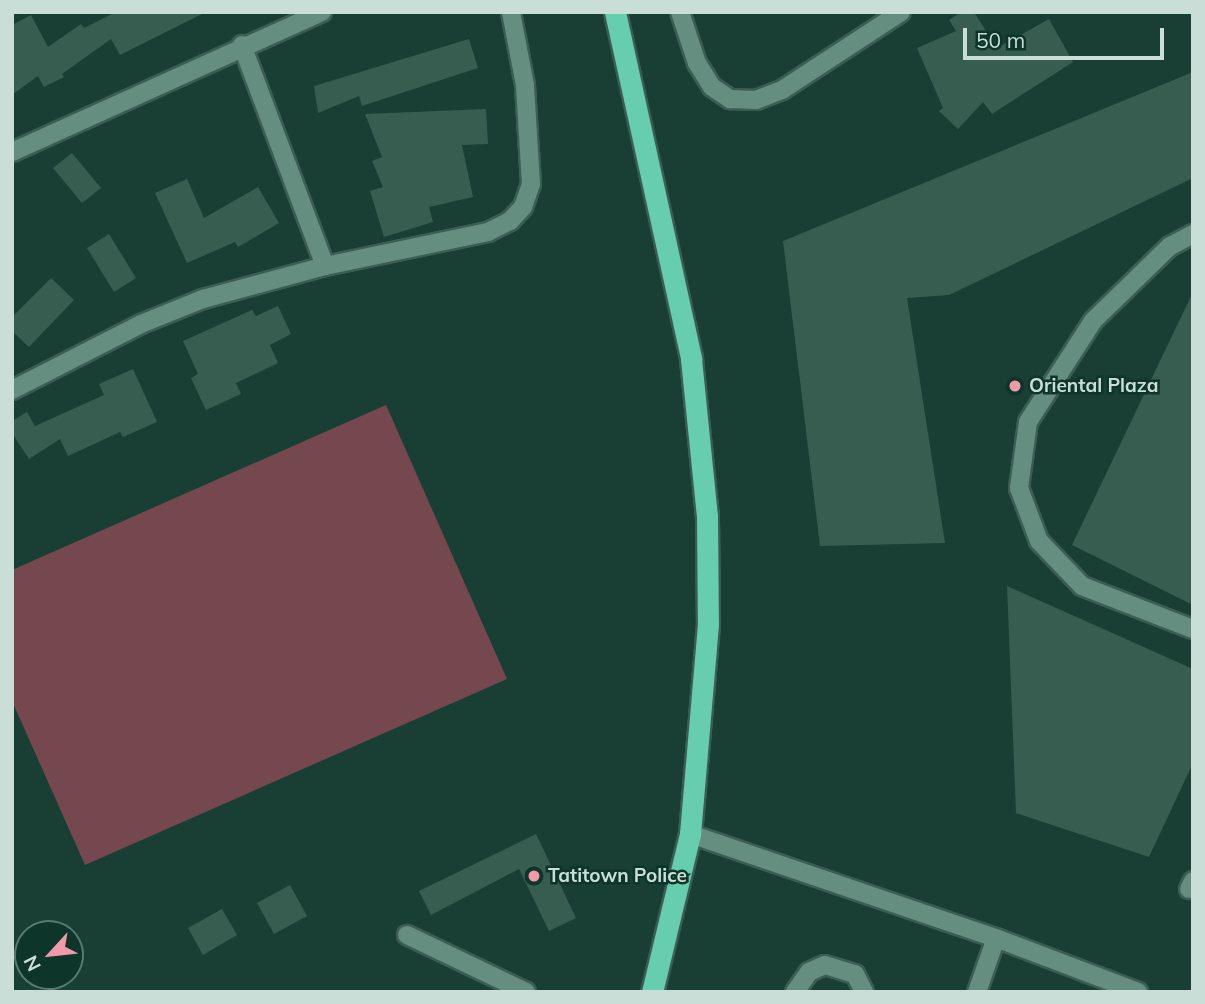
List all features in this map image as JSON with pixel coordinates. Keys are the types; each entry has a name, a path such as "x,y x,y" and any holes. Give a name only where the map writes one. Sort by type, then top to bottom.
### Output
{"highway":[{"path":"615,12 669,242 702,439 708,624 690,834 652,992"}],"street":[{"path":"12,152 242,45 322,12"},
{"path":"12,390 141,324 203,299 325,266 488,232 510,222 523,207 531,184 530,132 512,12"},
{"path":"680,12 697,63 712,87 730,99 756,100 782,90 901,12"},
{"path":"242,45 325,266"},
{"path":"1193,234 1170,246 1093,321 1028,422 1019,488 1040,541 1082,586 1193,629"},
{"path":"690,834 996,938 1138,992"},
{"path":"407,935 526,992"},
{"path":"977,992 996,938"},
{"path":"796,992 809,972 825,965 855,974 864,992"}],"shaded area":[{"path":"386,405 507,679 85,865 12,701 12,570"}],"building":[{"path":"116,12 206,12 120,55 111,39 62,74 64,77 44,87 38,76 12,95 12,25 31,15 48,47 81,24 84,28"},
{"path":"961,12 974,12 997,48 1049,19 1073,62 992,114 983,102 958,129 939,111 943,108 917,48 956,31 949,20"},
{"path":"469,39 478,68 362,106 359,96 318,113 314,86"},
{"path":"1193,72 1193,178 949,295 907,298 945,543 820,546 783,241"},
{"path":"486,109 488,144 462,145 473,197 429,207 433,222 384,237 370,191 383,187 372,161 382,157 365,114"},
{"path":"72,153 101,188 82,203 53,168"},
{"path":"187,179 204,218 258,187 279,223 238,247 235,242 187,263 155,193"},
{"path":"109,234 136,278 114,292 87,248"},
{"path":"51,278 74,300 29,347 12,331 12,317"},
{"path":"1193,292 1193,605 1072,545"},
{"path":"278,306 291,334 270,345 278,363 236,383 241,394 206,410 191,378 198,374 183,341 252,310 256,316"},
{"path":"133,369 157,422 123,437 120,432 68,456 60,439 29,459 12,433 12,421 27,412 35,426 104,395 99,384"},
{"path":"1007,586 1193,669 1193,763 1149,857 1016,813"},
{"path":"536,834 576,918 549,931 519,869 431,915 419,891"},
{"path":"290,885 307,916 274,934 257,903"},
{"path":"222,909 237,935 203,955 188,928"}],"place":[{"name":"Oriental Plaza","path":"1015,386"},
{"name":"Tatitown Police","path":"534,876"}]}
